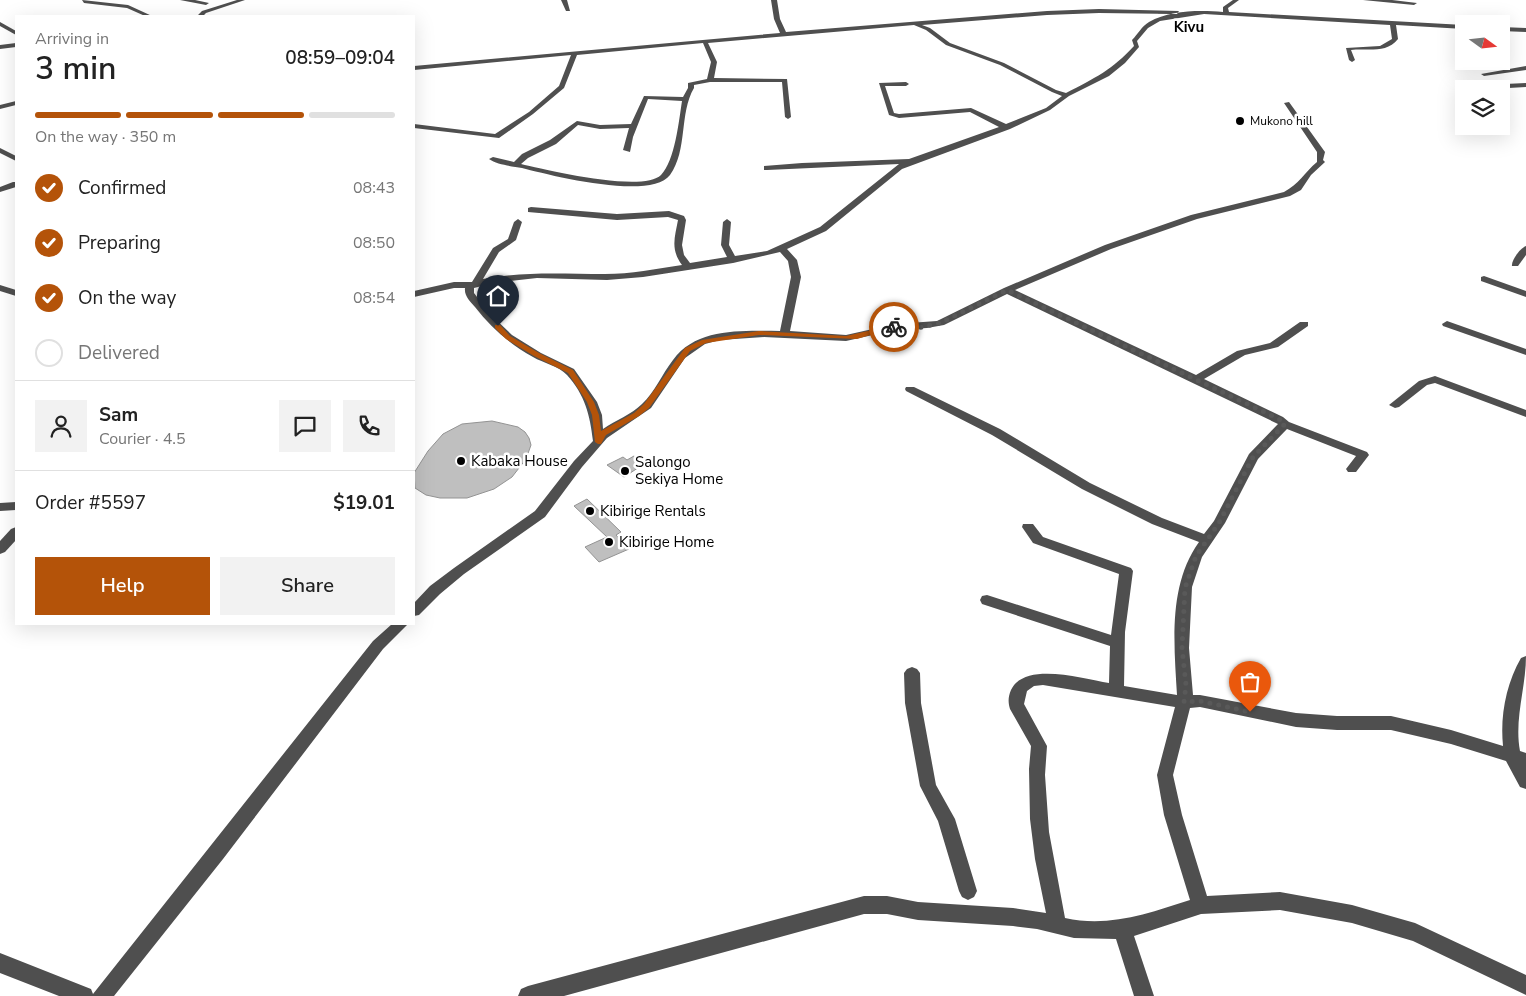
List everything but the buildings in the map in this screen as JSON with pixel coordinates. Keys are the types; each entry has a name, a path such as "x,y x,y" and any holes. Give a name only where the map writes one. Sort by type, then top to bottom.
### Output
{"street":[{"path":"183,0 207,1"},
{"path":"207,1 199,8 200,15 242,0"},
{"path":"564,0 568,10"},
{"path":"774,0 777,19 784,34"},
{"path":"1227,15 1225,8 1236,0"},
{"path":"1366,0 1412,2 1417,10"},
{"path":"84,1 128,7 147,15"},
{"path":"415,68 575,52 1047,12 1207,12 1227,15 1455,27"},
{"path":"415,294 459,284 472,285 494,280 537,275 607,276 643,274 688,268 768,253 806,238 822,229 899,168 912,161 1007,127 1048,108 1067,95 1107,75 1133,53 1136,46 1134,42 1141,36 1147,26 1176,15 1207,12"},
{"path":"1420,16 1429,26"},
{"path":"0,24 15,32"},
{"path":"914,24 928,29 948,44 1002,64 1054,91 1067,95"},
{"path":"1352,60 1348,49 1390,45 1395,38 1393,24"},
{"path":"1510,29 1526,30"},
{"path":"705,42 714,62 709,80"},
{"path":"0,47 15,45"},
{"path":"415,126 496,136 531,113 562,87 575,52"},
{"path":"1484,74 1526,68"},
{"path":"494,160 583,179 613,182 662,178 666,176 673,164 685,99 692,88 690,83 709,80 785,80 788,117"},
{"path":"906,84 881,84 891,114 899,116 971,110 986,119 1007,127"},
{"path":"1510,86 1526,85"},
{"path":"626,150 629,137 646,97 685,99"},
{"path":"0,107 15,103"},
{"path":"415,610 435,590 459,571 540,514 578,464 598,442 603,433 636,415 646,406 688,350 704,342 719,338 748,334 846,338 857,337 889,328 929,326 940,323 1007,290 1108,247 1194,217 1293,191 1308,173 1321,162 1319,160 1321,152 1287,103"},
{"path":"516,164 525,156 553,142 577,123 600,127 634,126"},
{"path":"0,150 15,158"},
{"path":"767,168 815,164 874,164 912,161"},
{"path":"0,190 15,184"},
{"path":"531,210 617,217 660,214 677,216 682,220 676,244 679,258 688,268"},
{"path":"518,222 512,240 496,250 472,285 469,293 487,316 508,337 536,355 570,371 591,402 596,415 598,442"},
{"path":"727,222 728,235 725,245 733,260"},
{"path":"780,247 792,260 796,277 785,333 780,334"},
{"path":"1515,264 1526,249"},
{"path":"1484,279 1526,294"},
{"path":"0,288 15,293"},
{"path":"1007,290 1197,379 1279,419 1285,424 1363,456 1352,469"},
{"path":"1197,379 1241,353 1274,345 1304,324"},
{"path":"1447,324 1526,352"},
{"path":"1395,405 1423,384 1435,378 1526,414"},
{"path":"910,389 996,432 1086,486 1157,520 1207,540"},
{"path":"1201,905 1173,815 1165,776 1184,702 1186,685 1182,648 1185,588 1196,556 1219,523 1253,457 1285,424"},
{"path":"0,507 15,506"},
{"path":"1028,526 1038,540 1126,571 1117,643 1116,690"},
{"path":"0,549 15,533"},
{"path":"987,600 1117,643"},
{"path":"102,996 217,853 378,645 399,625"},
{"path":"1526,662 1514,688 1510,734 1526,782"},
{"path":"912,673 913,703 928,786 946,819 968,891"},
{"path":"1058,925 1048,881 1039,819 1037,767 1039,749 1035,734 1015,702 1018,689 1030,680 1043,679 1184,702 1200,701 1266,715 1337,724 1359,722 1391,723 1519,757"},
{"path":"528,996 864,905 887,905 918,910 1013,917 1089,931 1138,926 1201,905 1280,901 1352,914 1415,932 1526,985"},
{"path":"1122,929 1144,996"},
{"path":"0,963 84,996"}],"way so far":[{"path":"894,327 918,328 940,323 1007,290 1197,379 1279,419 1285,424 1277,430 1278,433 1253,457 1219,523 1196,556 1185,588 1182,648 1186,685 1184,702 1200,701 1250,712"}],"place":[{"name":"Mukono hill","path":"1240,121"},
{"name":"Kabaka House","path":"461,461"},
{"name":"Salongo Sekiya Home","path":"625,471"},
{"name":"Kibirige Rentals","path":"590,511"},
{"name":"Kibirige Home","path":"609,542"}],"district":[{"name":"Kivu","path":"1189,27"}],"route":[{"path":"498,326 508,337 536,355 563,366 570,371 591,402 598,424 598,442 603,433 636,415 646,406 680,358 695,345 719,338 759,333 846,338 894,327"}]}
